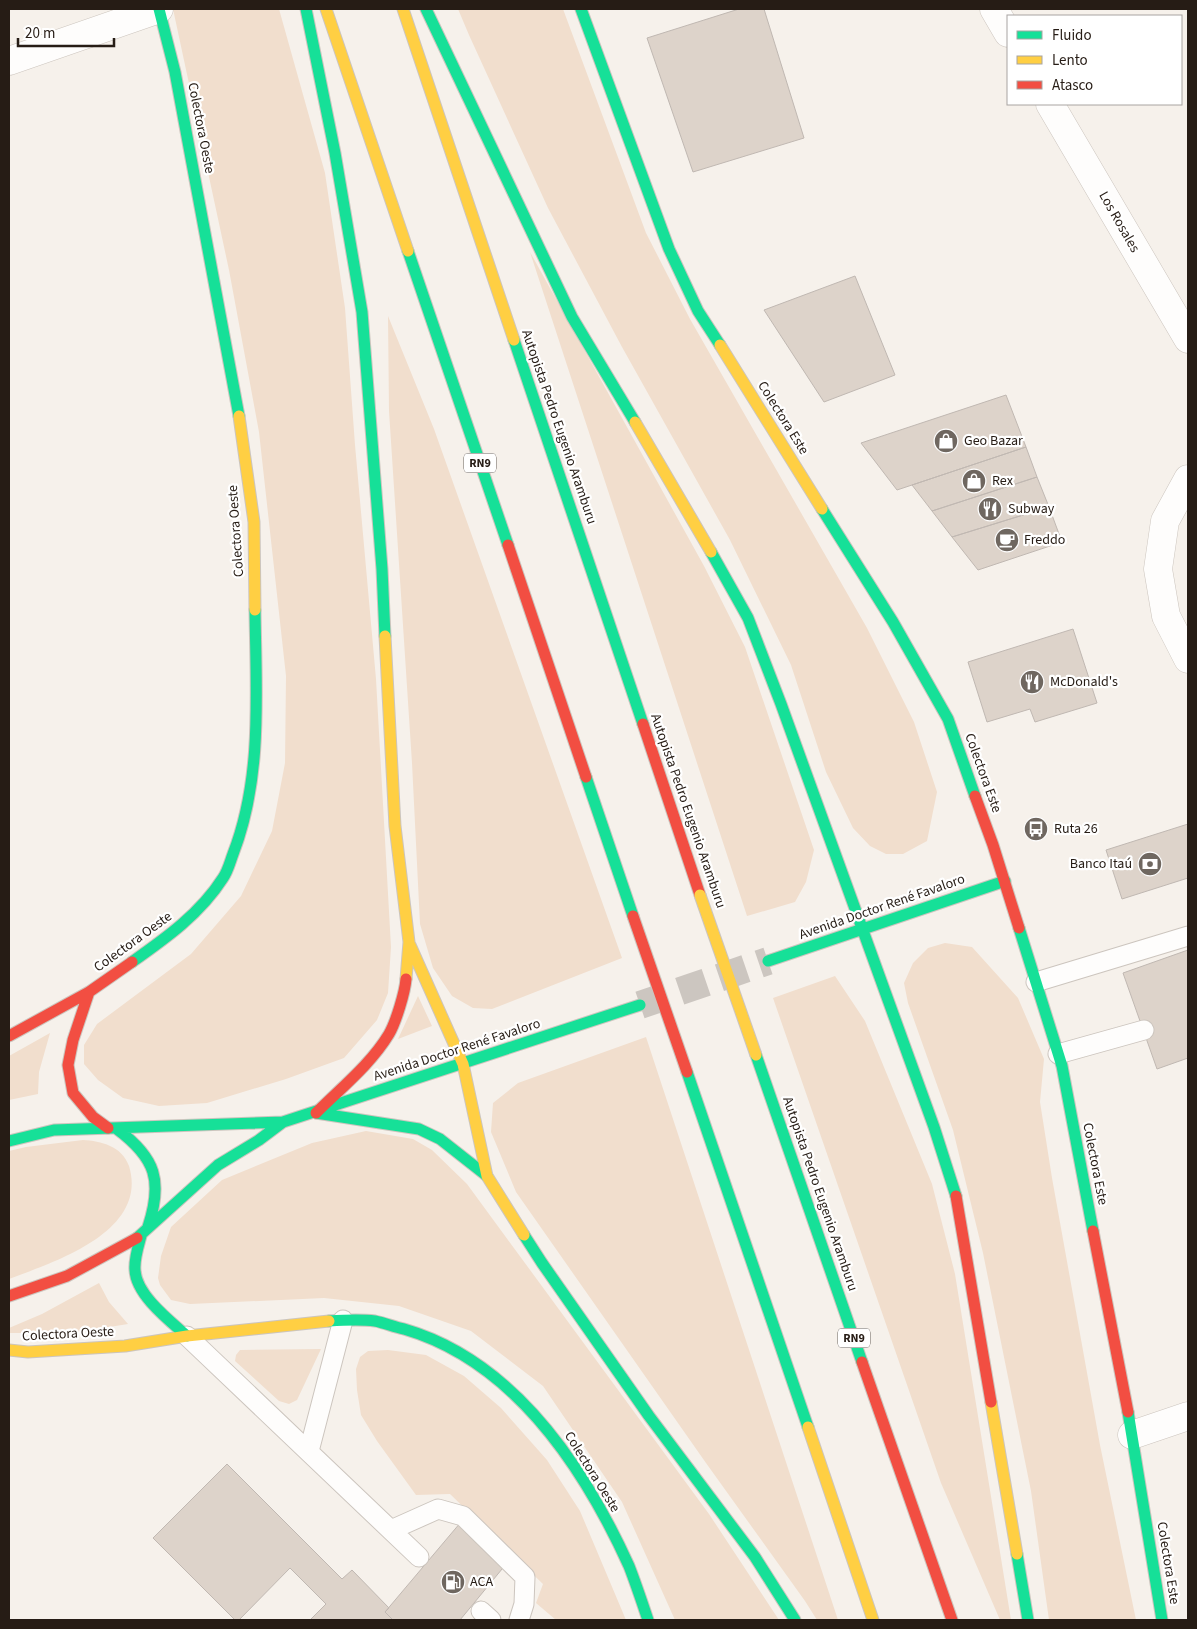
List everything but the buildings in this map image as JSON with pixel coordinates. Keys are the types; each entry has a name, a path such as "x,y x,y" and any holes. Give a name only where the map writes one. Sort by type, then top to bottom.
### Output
{"main road":[{"name":"Colectora Oeste","path":"9,1036 89,992 176,931 203,904 224,877 239,838 249,800 257,726 254,522 228,353 177,82 159,9"},
{"path":"306,9 335,153 362,312 382,569 395,826 409,942 405,990 390,1033 366,1064 316,1113"},
{"name":"RN9","path":"326,9 873,1620"},
{"name":"Autopista Pedro Eugenio Aramburu","path":"403,9 700,895 952,1620"},
{"path":"426,9 572,317 677,492 748,618 781,704 934,1128 958,1203 1028,1620"},
{"name":"Colectora Este","path":"581,9 669,249 698,311 893,622 948,719 1005,881 1062,1066 1132,1435 1162,1620"},
{"name":"Avenida Doctor René Favaloro","path":"768,962 1005,881"},
{"path":"409,942 463,1064 487,1176"},
{"name":"Colectora Oeste","path":"89,992 73,1040 68,1065 73,1093 93,1117 133,1140 146,1154 154,1172 157,1190 155,1209 144,1231"},
{"name":"Avenida Doctor René Favaloro","path":"9,1140 54,1130 283,1122 316,1113 640,1005"},
{"path":"316,1113 419,1128 440,1139 487,1176 548,1271 649,1416 755,1557 795,1620"},
{"name":"Avenida Doctor René Favaloro","path":"9,1296 67,1276 144,1231 218,1165 259,1140 283,1122"},
{"path":"144,1231 135,1273 141,1288 155,1306 187,1336"},
{"name":"Colectora Oeste","path":"9,1350 28,1352 125,1346 187,1336 343,1320 374,1321 427,1336 478,1363 536,1415 567,1455 594,1501 629,1567 648,1620"}],"street":[{"path":"9,61 159,9"},
{"path":"994,9 1007,31"},
{"name":"Los Rosales","path":"1051,105 1188,339"},
{"path":"1188,479 1165,521 1158,569 1166,616 1188,659"},
{"path":"1132,1435 1188,1416"}],"lane":[{"path":"1036,982 1188,936"},
{"path":"1058,1054 1144,1030"},
{"path":"309,1451 343,1320"},
{"path":"187,1336 419,1557"},
{"path":"391,1530 438,1509 463,1516 525,1577 524,1604 519,1620"}],"shaded area":[{"path":"173,9 279,9 325,173 345,308 376,679 391,947 388,993 377,1020 344,1058 286,1079 207,1103 159,1106 123,1098 98,1080 84,1064 84,1045 97,1024 191,954 241,896 272,831 285,763 286,676 259,432 229,270"},
{"path":"458,9 563,9 646,233 690,319 867,628 914,722 937,792 927,841 903,854 886,854 870,846 853,828 826,772 791,665 730,540 622,347 548,208"},
{"path":"530,252 704,566 745,647 814,850 806,882 795,902 747,916"},
{"path":"388,316 434,429 622,958 492,1009 473,1008 452,996 433,968 420,924 412,763 389,411"},
{"path":"945,943 972,947 1018,998 1044,1059 1040,1102 1052,1178 1100,1445 1136,1620 1049,1620 1031,1491 983,1253 953,1130 908,1003 904,983 913,963 928,948"},
{"path":"835,976 865,1021 932,1184 955,1274 1011,1620 1000,1620 941,1483 773,998"},
{"path":"418,996 432,1026 398,1039"},
{"path":"50,1033 39,1072 38,1094 9,1100 9,1056"},
{"path":"646,1037 838,1620 817,1620 516,1192 491,1132 493,1103 518,1083"},
{"path":"366,1131 413,1139 432,1150 467,1184 709,1514 779,1620 675,1620 622,1502 543,1386 471,1331 399,1306 324,1298 190,1304 171,1300 160,1285 158,1278 161,1256 171,1227 222,1180 312,1143"},
{"path":"83,1140 104,1143 116,1149 126,1159 129,1166 131,1189 125,1209 112,1226 93,1241 50,1263 9,1279 9,1151"},
{"path":"99,1283 109,1302 128,1324 72,1333 9,1333 9,1328 42,1314"},
{"path":"321,1349 297,1400 289,1404 279,1401 235,1361 236,1355 240,1350"},
{"path":"388,1350 426,1355 464,1376 501,1408 547,1460 580,1511 626,1620 556,1620 536,1603 543,1584 450,1494 416,1495 377,1441 361,1415 356,1369 360,1357 368,1351"}],"tunnel":[{"path":"640,1005 768,961"}],"traffic: fast":[{"path":"159,9 175,72 239,416"},
{"path":"306,9 335,153 362,312 382,569 385,636"},
{"path":"426,9 572,317 635,422"},
{"path":"581,9 669,249 698,311 720,345"},
{"path":"408,251 508,545"},
{"path":"514,340 643,724"},
{"path":"822,509 893,622 948,719 975,796"},
{"path":"711,552 748,618 781,704 934,1127 956,1196"},
{"path":"132,962 193,914 214,891 229,866 243,825 253,764 256,734 255,610"},
{"path":"586,777 633,916"},
{"path":"768,961 1005,881"},
{"path":"1019,928 1062,1066 1093,1231"},
{"path":"9,1141 54,1130 283,1122 640,1005"},
{"path":"756,1055 862,1362"},
{"path":"687,1072 808,1427"},
{"path":"316,1113 419,1129 440,1139 487,1176"},
{"path":"137,1238 218,1165 259,1140 283,1122"},
{"path":"117,1129 140,1150 153,1172 155,1196 148,1227"},
{"path":"524,1235 649,1416 755,1557 795,1620"},
{"path":"141,1236 135,1262 135,1270 141,1289 155,1307 187,1336"},
{"path":"329,1321 369,1320 379,1322 404,1329 443,1344 479,1366 512,1392 541,1422 567,1456 590,1492 629,1566 648,1620"},
{"path":"1128,1412 1162,1620"},
{"path":"1017,1554 1028,1620"}],"traffic: slow":[{"path":"326,9 408,251"},
{"path":"403,9 514,340"},
{"path":"720,345 822,509"},
{"path":"239,416 254,522 255,610"},
{"path":"635,422 711,552"},
{"path":"385,636 395,826 409,942 406,979"},
{"path":"700,895 756,1055"},
{"path":"410,945 463,1064 487,1176 524,1235"},
{"path":"9,1350 28,1352 125,1346 187,1336 329,1321"},
{"path":"991,1402 1017,1554"},
{"path":"808,1427 873,1620"}],"traffic: jam":[{"path":"508,545 586,777"},
{"path":"643,724 700,895"},
{"path":"975,796 993,845 1019,928"},
{"path":"633,916 687,1072"},
{"path":"9,1036 89,992 132,962"},
{"path":"316,1113 365,1066 382,1045 394,1022 402,999 406,979"},
{"path":"89,992 73,1040 68,1065 73,1093 93,1117 108,1128"},
{"path":"956,1196 991,1402"},
{"path":"1093,1231 1128,1412"},
{"path":"9,1296 67,1276 137,1238"},
{"path":"862,1362 952,1620"}],"place":[{"name":"Geo Bazar","path":"946,441"},
{"name":"Rex","path":"974,481"},
{"name":"Subway","path":"990,509"},
{"name":"Freddo","path":"1007,540"},
{"name":"McDonald's","path":"1032,682"},
{"name":"Ruta 26","path":"1036,829"},
{"name":"Banco Itaú","path":"1150,864"},
{"name":"ACA","path":"453,1582"}]}
